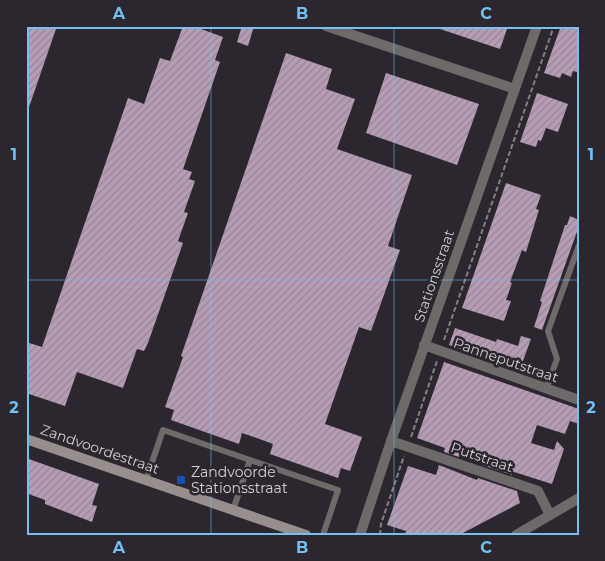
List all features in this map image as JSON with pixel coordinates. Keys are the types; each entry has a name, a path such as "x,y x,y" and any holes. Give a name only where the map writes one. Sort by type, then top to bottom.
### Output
{"main road":[{"name":"Zandvoordestraat","path":"26,439 306,535"}],"street":[{"path":"326,26 515,89"},
{"name":"Stationsstraat","path":"360,535 391,440 537,26"},
{"name":"Panneputstraat","path":"424,346 579,400"},
{"name":"Putstraat","path":"391,440 538,491 550,515"},
{"path":"516,535 579,498"}],"lane":[{"path":"546,389 557,359 548,331 579,245"},
{"path":"146,480 163,430 338,490 323,535"},
{"path":"233,510 250,460"}],"path":[{"path":"380,535 381,524 440,351 554,26"}],"building":[{"path":"26,26 57,26 28,110 26,110"},
{"path":"183,26 193,26 223,37 215,60 220,62 183,169 192,172 189,179 195,181 184,212 188,213 178,241 183,243 148,343 144,351 137,349 123,388 77,372 65,406 26,393 26,342 42,347 128,98 144,104 160,58 170,61"},
{"path":"242,26 254,26 248,46 237,42"},
{"path":"438,26 508,26 500,49 437,28"},
{"path":"561,26 579,26 579,68 577,72 573,71 571,77 562,73 560,78 544,73"},
{"path":"286,53 332,69 326,89 355,99 337,149 412,175 388,246 400,250 371,331 359,327 325,424 362,437 350,471 341,468 338,478 270,454 273,444 251,436 242,433 239,444 171,420 174,410 165,407"},
{"path":"386,73 479,104 457,165 366,133"},
{"path":"537,93 568,104 558,132 546,128 541,141 538,140 536,147 520,142"},
{"path":"506,183 541,195 536,209 539,210 526,252 522,250 510,282 512,283 506,300 511,301 504,321 462,308"},
{"path":"570,216 579,220 579,226 542,330 534,327 542,302 540,301 565,225 567,225"},
{"path":"455,328 496,342 497,339 518,346 521,336 531,339 520,369 449,345"},
{"path":"444,362 579,409 579,424 570,421 565,434 537,425 531,443 554,450 557,441 564,449 552,484 511,471 512,475 482,465 484,461 460,453 459,457 444,452 445,448 417,438"},
{"path":"26,458 99,484 92,505 97,506 92,522 45,504 45,500 26,493"},
{"path":"439,465 477,480 478,478 517,491 520,503 459,535 405,535 406,531 387,525 408,466 436,475"}],"place":[{"name":"Zandvoorde Stationsstraat","path":"181,480"}]}
